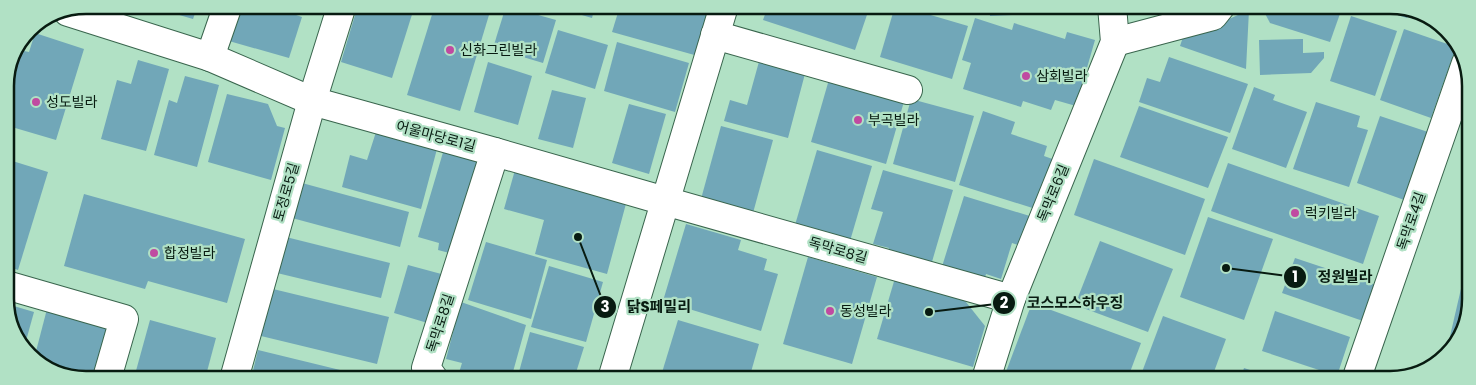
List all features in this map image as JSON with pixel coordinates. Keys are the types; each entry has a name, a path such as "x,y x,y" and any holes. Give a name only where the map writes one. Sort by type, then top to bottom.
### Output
{"street":[{"name":"어울마당로1길","path":"75,14 210,57 312,102 665,201"},
{"path":"210,57 225,14"},
{"name":"토정로5길","path":"236,371 312,102 339,14"},
{"path":"614,371 722,14"},
{"name":"독막로6길","path":"988,371 1010,299 1115,42 1113,14"},
{"path":"1115,42 1215,14"},
{"path":"715,35 908,90"},
{"name":"독막로4길","path":"1359,371 1461,76"},
{"name":"독막로8길","path":"428,371 426,368 495,152"},
{"name":"독막로8길","path":"665,201 1010,299"},
{"path":"14,287 124,319 109,371"}],"building":[{"path":"176,14 195,14 193,19"},
{"path":"240,14 293,14 302,17 289,58 229,41"},
{"path":"355,14 412,14 392,78 341,62"},
{"name":"신화그린빌라","path":"432,14 489,14 460,111 407,95"},
{"path":"504,14 535,14 556,20 543,63 493,48"},
{"path":"578,14 593,14 592,18"},
{"path":"618,14 711,14 698,56 612,32"},
{"path":"765,14 867,14 855,50 763,20"},
{"path":"893,14 927,14 968,26 952,79 880,57"},
{"path":"990,14 1032,14 990,16"},
{"path":"1240,14 1249,14 1246,69 1180,46 1186,28 1198,33"},
{"path":"1265,14 1340,14 1330,42 1270,23"},
{"path":"1395,14 1405,15 1408,16 1407,18"},
{"path":"1351,16 1397,31 1375,96 1330,81"},
{"name":"삼회빌라","path":"975,18 1012,30 1014,23 1065,39 1067,32 1095,40 1076,106 1055,100 1051,110 1023,101 1021,107 963,89 971,63 962,60"},
{"path":"1404,29 1449,45 1453,50 1454,53 1431,118 1380,100"},
{"path":"558,30 608,45 595,89 545,73"},
{"name":"성도빌라","path":"36,33 84,49 56,140 14,128 14,81 16,67 23,51 29,52"},
{"path":"1303,39 1303,53 1324,52 1324,58 1311,73 1260,75 1259,40"},
{"path":"617,42 689,63 675,112 604,91"},
{"path":"1169,57 1248,84 1230,133 1139,102 1147,78 1160,82"},
{"path":"760,58 806,70 788,138 724,121 730,100 747,105"},
{"path":"138,60 169,69 146,151 101,139 117,80 131,84"},
{"path":"488,62 532,76 518,125 474,112"},
{"path":"185,76 219,85 197,167 154,155 169,100 177,103"},
{"name":"부곡빌라","path":"830,76 905,98 886,164 811,142"},
{"path":"1254,87 1275,95 1273,100 1307,112 1286,168 1232,149"},
{"path":"552,90 586,98 573,148 538,139"},
{"path":"227,94 268,104 277,126 285,128 271,180 208,162"},
{"path":"911,99 974,116 955,182 893,164"},
{"path":"1316,102 1360,116 1357,127 1368,130 1349,187 1293,169"},
{"path":"629,104 666,114 649,174 612,163"},
{"path":"1139,106 1228,137 1208,188 1120,157"},
{"path":"983,111 1015,122 1011,134 1047,146 1044,156 1058,161 1042,211 959,185"},
{"path":"1380,116 1431,133 1407,201 1357,183"},
{"path":"721,126 773,140 753,213 701,199"},
{"path":"376,132 437,149 421,209 342,187 350,155 367,160"},
{"path":"444,149 484,161 457,255 438,250 439,243 418,237"},
{"path":"817,150 872,166 850,241 795,225"},
{"path":"1094,159 1205,199 1185,255 1074,215"},
{"path":"14,161 48,172 18,270 14,269"},
{"name":"럭키빌라","path":"1228,163 1379,216 1363,264 1211,211"},
{"path":"515,170 627,200 607,274 535,254 544,220 504,209"},
{"path":"883,170 953,190 929,272 886,258 889,248 873,244 883,212 871,209"},
{"path":"302,183 409,212 400,247 292,218"},
{"name":"합정빌라","path":"84,194 245,239 227,303 148,281 145,289 64,266"},
{"path":"964,196 1033,217 1024,247 1012,243 1001,279 986,274 984,282 940,273"},
{"path":"1208,217 1273,239 1244,320 1180,297"},
{"path":"686,224 741,240 738,250 767,259 764,270 778,274 761,331 663,301"},
{"path":"286,237 390,263 381,298 277,273"},
{"path":"1100,241 1173,269 1148,332 1075,305"},
{"path":"486,242 547,260 531,319 468,300"},
{"name":"동성빌라","path":"808,257 877,277 852,364 783,344"},
{"path":"1295,258 1376,285 1363,321 1282,293"},
{"path":"408,265 445,275 431,324 394,313"},
{"path":"549,266 603,282 586,342 531,327"},
{"path":"895,278 962,297 985,326 973,367 877,339"},
{"path":"1462,284 1461,314 1453,336 1449,342"},
{"path":"273,289 389,317 377,364 261,336"},
{"path":"461,302 526,325 513,371 460,371 462,363 446,359"},
{"path":"1032,303 1141,343 1130,371 1006,371"},
{"path":"14,306 34,312 26,340 18,323"},
{"path":"47,309 110,326 98,371 71,370 54,364 36,351"},
{"path":"1275,311 1350,337 1339,371 1322,371 1262,351"},
{"path":"1163,316 1226,339 1214,371 1142,371"},
{"path":"150,320 216,338 207,371 136,371"},
{"path":"678,320 759,344 751,371 662,371"},
{"path":"530,332 584,347 576,371 519,371"},
{"path":"258,350 344,371 253,371"}],"place":[{"name":"신화그린빌라","path":"450,50"},
{"name":"삼회빌라","path":"1026,76"},
{"name":"성도빌라","path":"36,102"},
{"name":"부곡빌라","path":"858,120"},
{"name":"럭키빌라","path":"1295,213"},
{"name":"닭S페밀리","path":"578,237"},
{"name":"합정빌라","path":"154,253"},
{"name":"정원빌라","path":"1226,268"},
{"name":"동성빌라","path":"830,311"},
{"name":"코스모스하우징","path":"929,312"}]}
